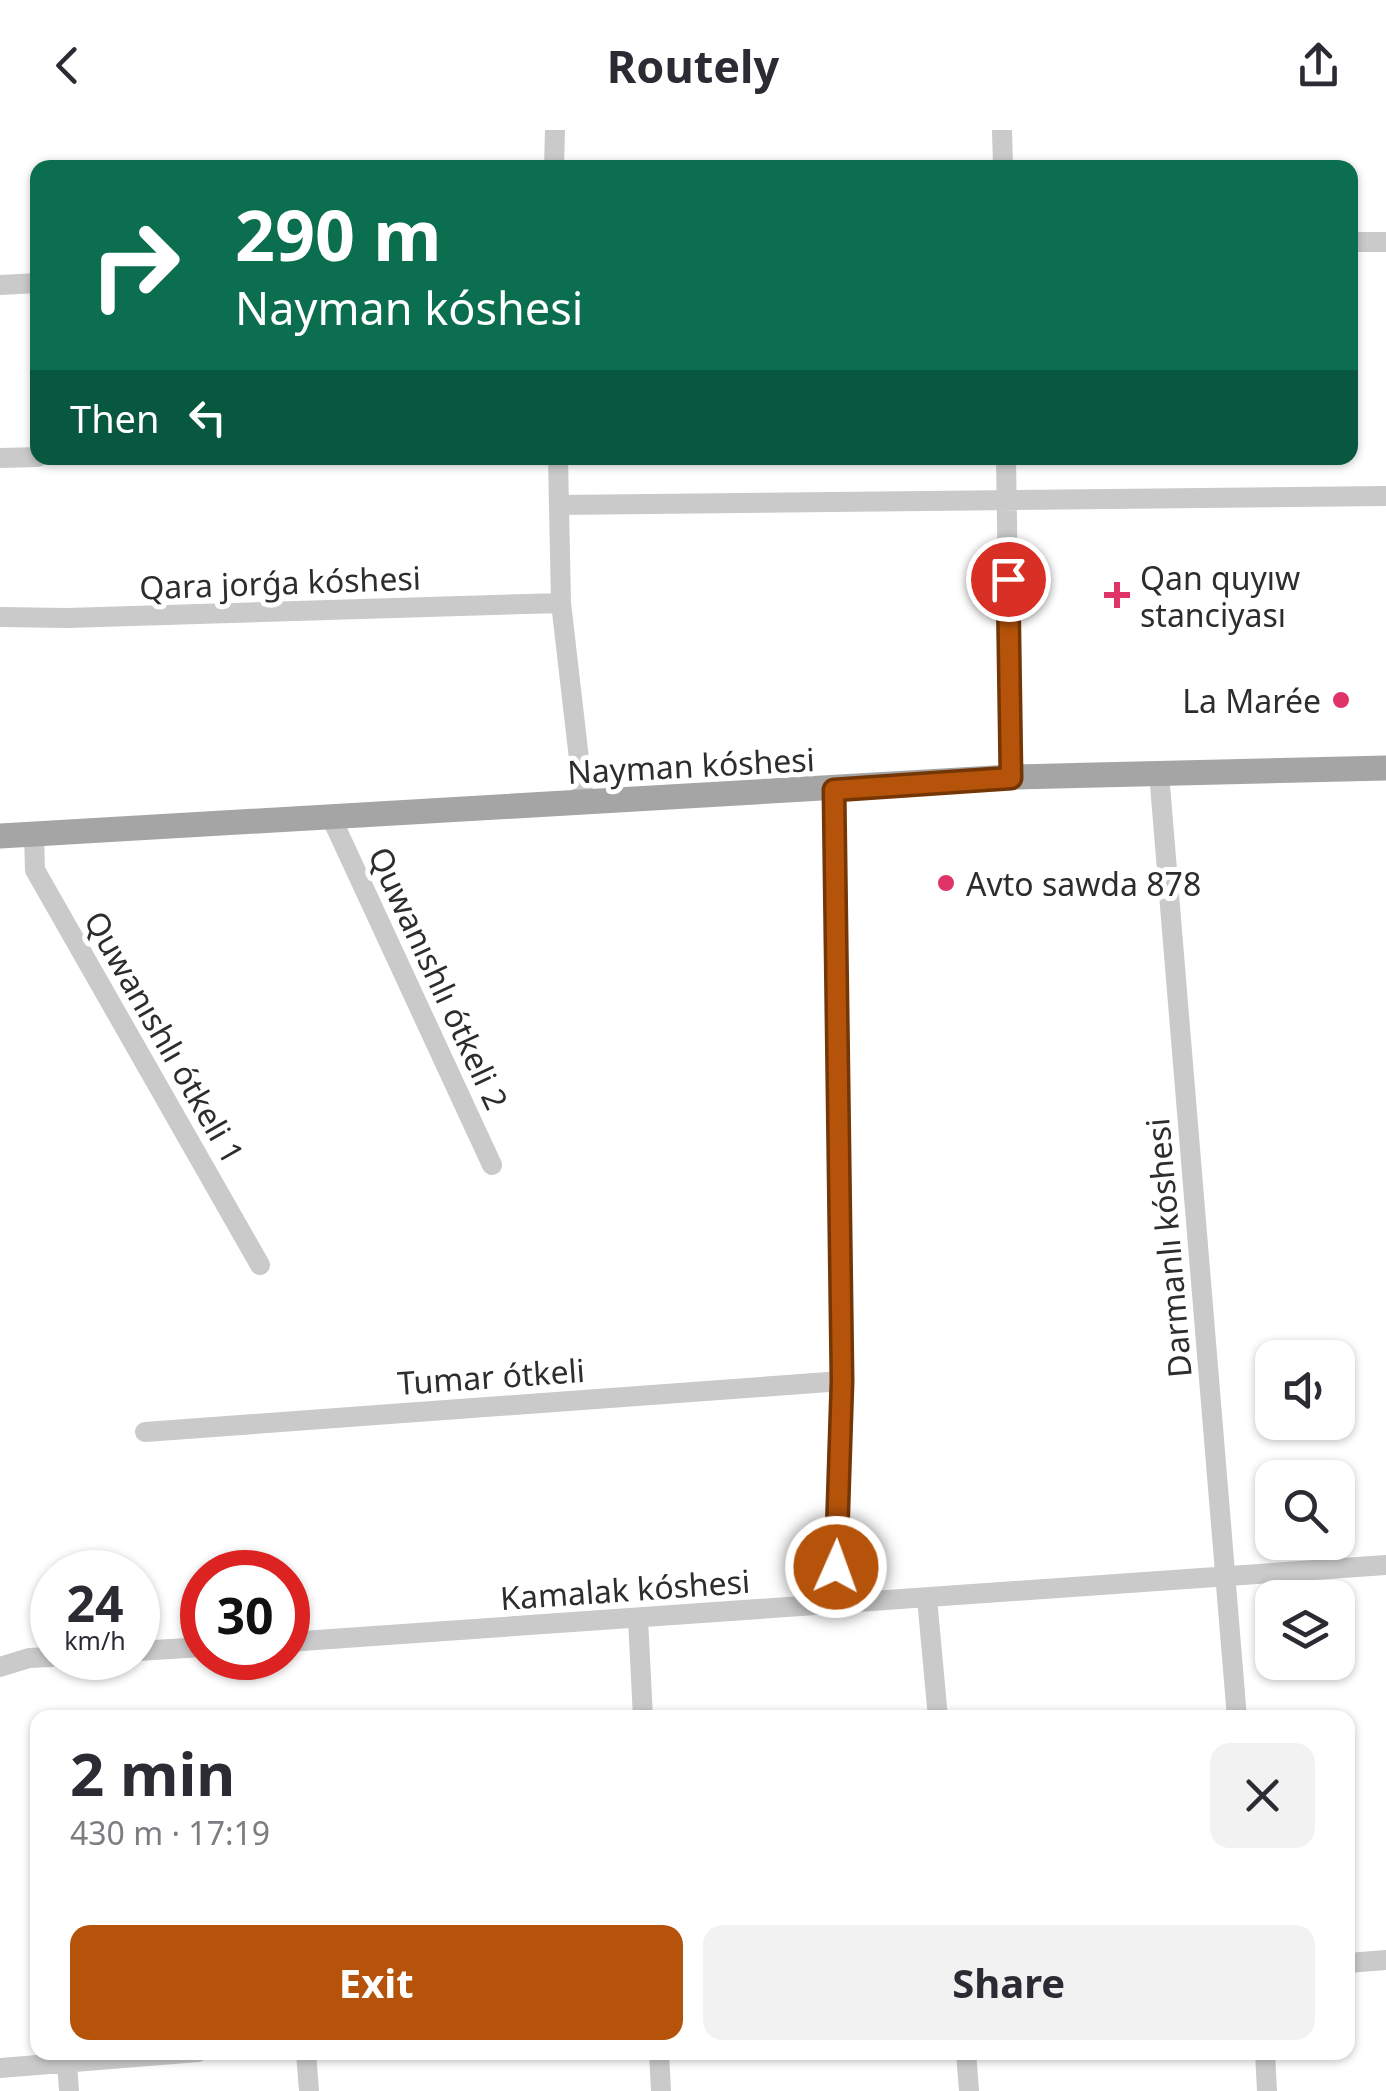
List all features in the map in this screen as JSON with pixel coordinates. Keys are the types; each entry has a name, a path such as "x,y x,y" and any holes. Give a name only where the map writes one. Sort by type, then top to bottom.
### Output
{"main road":[{"name":"Nayman kóshesi","path":"0,836 1011,778 1386,768"}],"street":[{"path":"554,160 555,130"},
{"path":"1002,130 1003,160"},
{"path":"1358,242 1386,242"},
{"path":"0,285 30,284"},
{"path":"0,458 30,457"},
{"path":"558,465 562,603 584,802"},
{"path":"1006,465 1011,778"},
{"path":"559,505 1386,496"},
{"name":"Qara jorǵa kóshesi","path":"0,617 562,603"},
{"name":"Darmanlı kóshesi","path":"1159,772 1237,1710"},
{"path":"834,790 842,1381 835,1604"},
{"name":"Quwanıshlı ótkeli 2","path":"331,817 492,1164"},
{"name":"Quwanıshlı ótkeli 1","path":"34,834 35,870 260,1265"},
{"name":"Tumar ótkeli","path":"145,1432 842,1381"},
{"name":"Kamalak kóshesi","path":"310,1640 1386,1566"},
{"path":"927,1598 937,1710"},
{"path":"638,1618 642,1710"},
{"path":"0,1667 30,1658"},
{"path":"1355,1962 1386,1960"},
{"path":"0,2068 93,2060"},
{"path":"307,2060 309,2091"},
{"path":"660,2060 661,2091"},
{"path":"967,2060 969,2091"},
{"path":"1266,2060 1268,2091"},
{"path":"67,2062 69,2091"}],"place":[{"name":"Qan quyıw stanciyası","path":"1117,595"},
{"name":"La Marée","path":"1341,700"},
{"name":"Avto sawda 878","path":"946,883"}],"route":[{"path":"836,1567 842,1381 834,790 1011,778 1008,579"}]}
